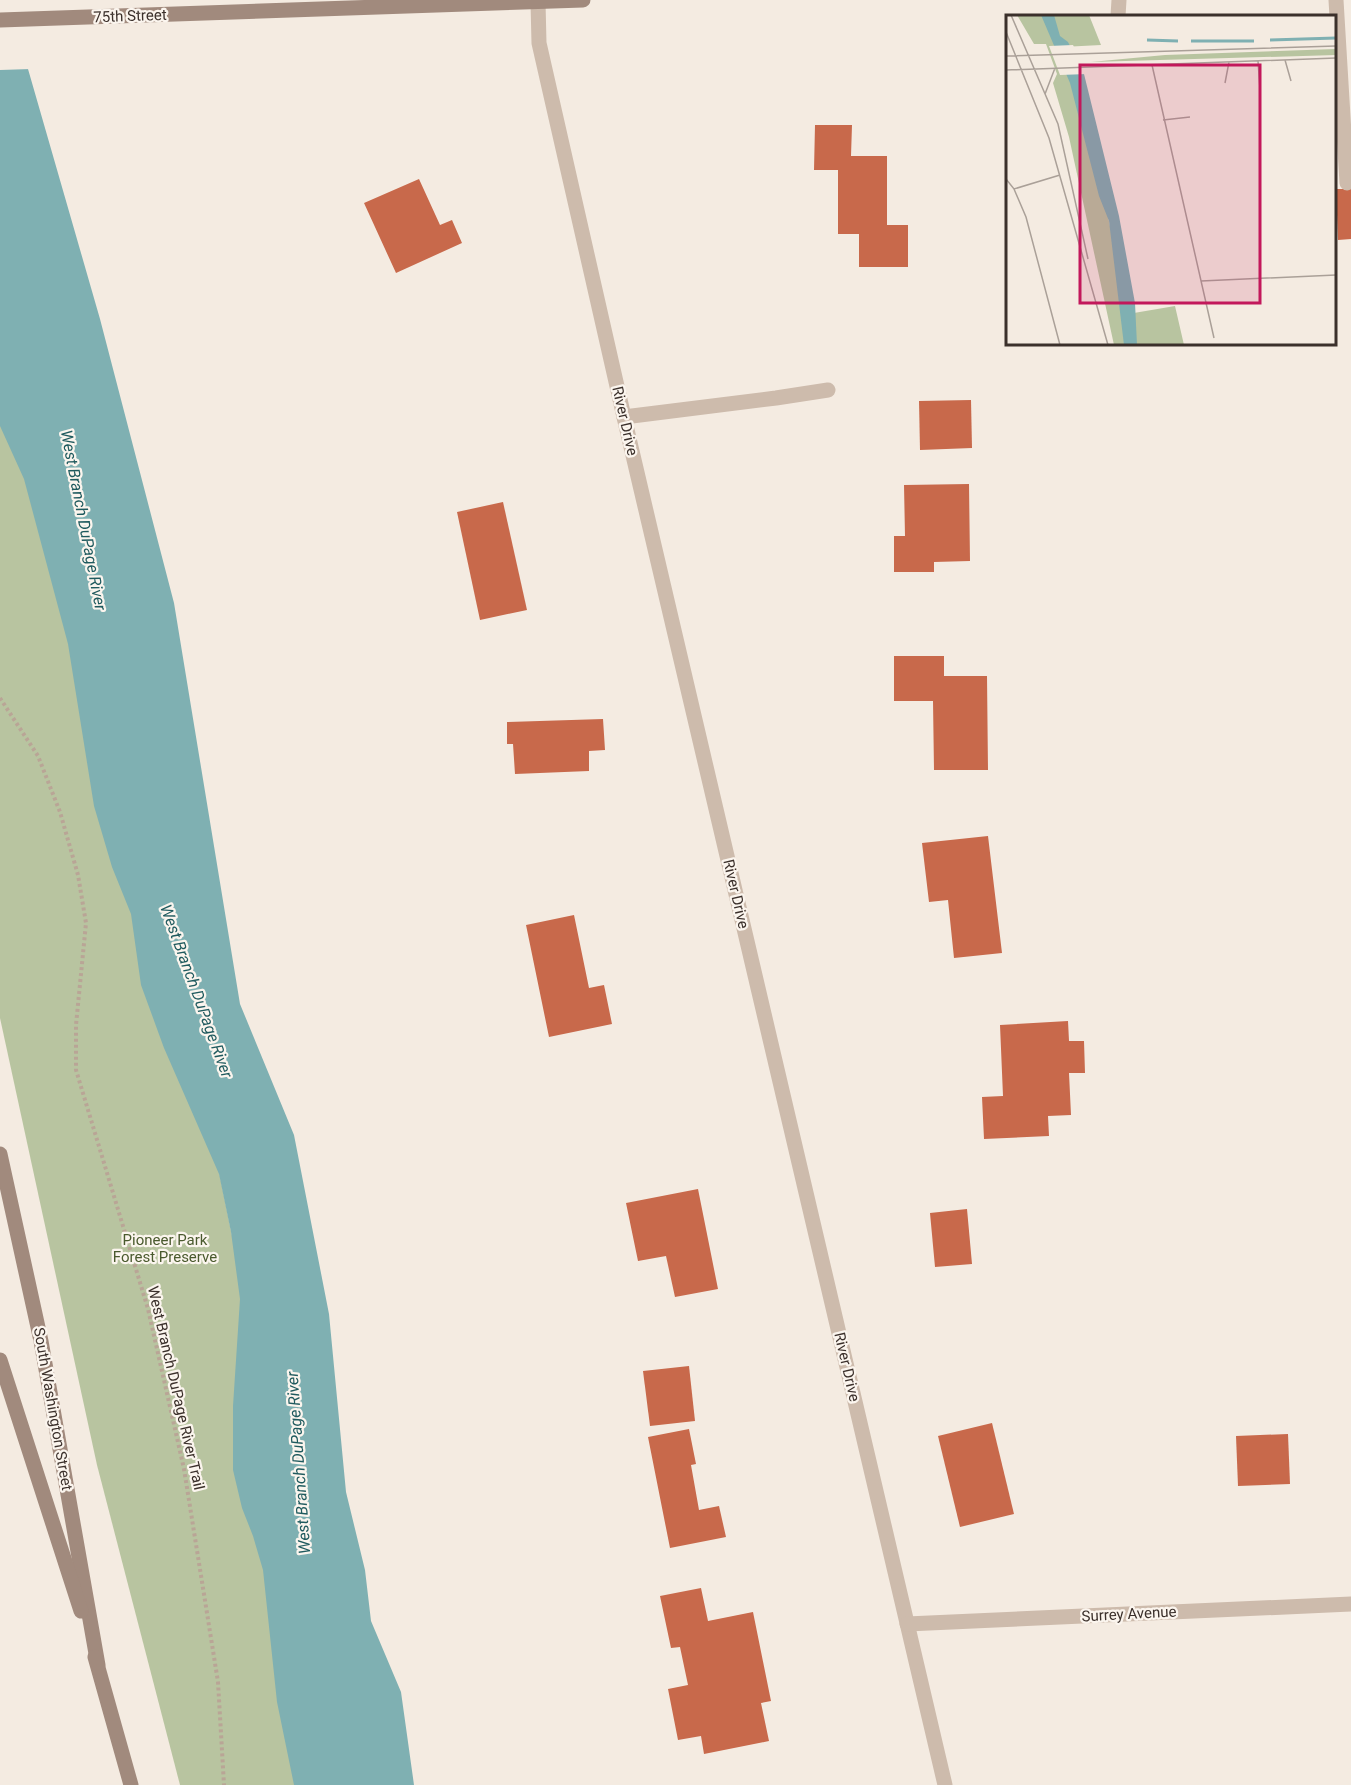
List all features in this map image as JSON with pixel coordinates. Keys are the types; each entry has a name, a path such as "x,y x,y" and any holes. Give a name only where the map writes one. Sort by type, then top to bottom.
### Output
{"main road":[{"name":"75th Street","path":"0,20 583,0"},
{"name":"South Washington Street","path":"0,1154 41,1341 98,1665"},
{"name":"South Washington Street","path":"0,1360 98,1665 131,1785"}],"street":[{"path":"1118,15 1119,0"},
{"path":"1336,0 1346,88 1347,183"},
{"name":"River Drive","path":"538,2 539,43 624,417 945,1785"},
{"path":"624,417 828,390"},
{"name":"Surrey Avenue","path":"907,1624 1351,1604"}],"path":[{"name":"West Branch DuPage River Trail","path":"0,698 38,756 60,812 78,875 86,923 76,1025 76,1070 148,1309 184,1469 218,1682 224,1785"}],"green space":[{"name":"Pioneer Park Forest Preserve","path":"0,168 168,919 343,1785 180,1785 97,1465 0,1018"}],"water":[{"name":"West Branch DuPage River","path":"0,13 28,69 100,319 174,603 240,1004 294,1135 329,1314 346,1492 365,1570 371,1621 401,1692 414,1785 294,1785 277,1702 263,1570 242,1508 233,1470 233,1406 240,1299 231,1232 219,1174 164,1048 141,985 131,914 112,867 94,806 68,644 24,479 0,426"}],"pier":[{"path":"0,10 3,11 31,69 0,70"}],"building":[{"path":"815,125 852,125 851,156 887,156 887,225 908,225 908,267 859,267 859,234 838,234 838,170 814,170"},
{"path":"419,179 440,225 452,220 462,243 396,273 364,203"},
{"path":"1336,189 1351,189 1351,239 1338,240"},
{"path":"971,400 972,448 920,450 919,401"},
{"path":"969,484 970,561 934,562 934,572 894,572 894,536 905,536 904,485"},
{"path":"503,502 527,610 480,620 457,512"},
{"path":"894,656 944,656 944,676 987,676 988,770 934,770 933,701 894,701"},
{"path":"603,719 605,750 589,751 589,771 515,774 513,744 507,744 507,722"},
{"path":"988,836 1002,953 954,958 948,900 929,902 922,843"},
{"path":"574,915 589,988 604,985 612,1024 549,1037 526,925"},
{"path":"1068,1021 1069,1041 1084,1041 1085,1073 1069,1073 1071,1115 1048,1116 1049,1136 984,1139 982,1097 1003,1096 1000,1025"},
{"path":"698,1189 718,1289 675,1297 666,1256 638,1261 626,1203"},
{"path":"967,1209 972,1264 935,1267 930,1213"},
{"path":"689,1366 695,1421 650,1426 643,1371"},
{"path":"992,1423 1014,1514 960,1527 938,1436"},
{"path":"689,1429 696,1464 691,1465 699,1510 719,1506 726,1537 670,1548 648,1437"},
{"path":"1288,1434 1290,1484 1238,1486 1236,1436"},
{"path":"701,1588 708,1621 753,1612 771,1701 761,1703 769,1741 704,1754 701,1736 678,1740 668,1689 688,1685 680,1647 671,1648 660,1596"}]}
